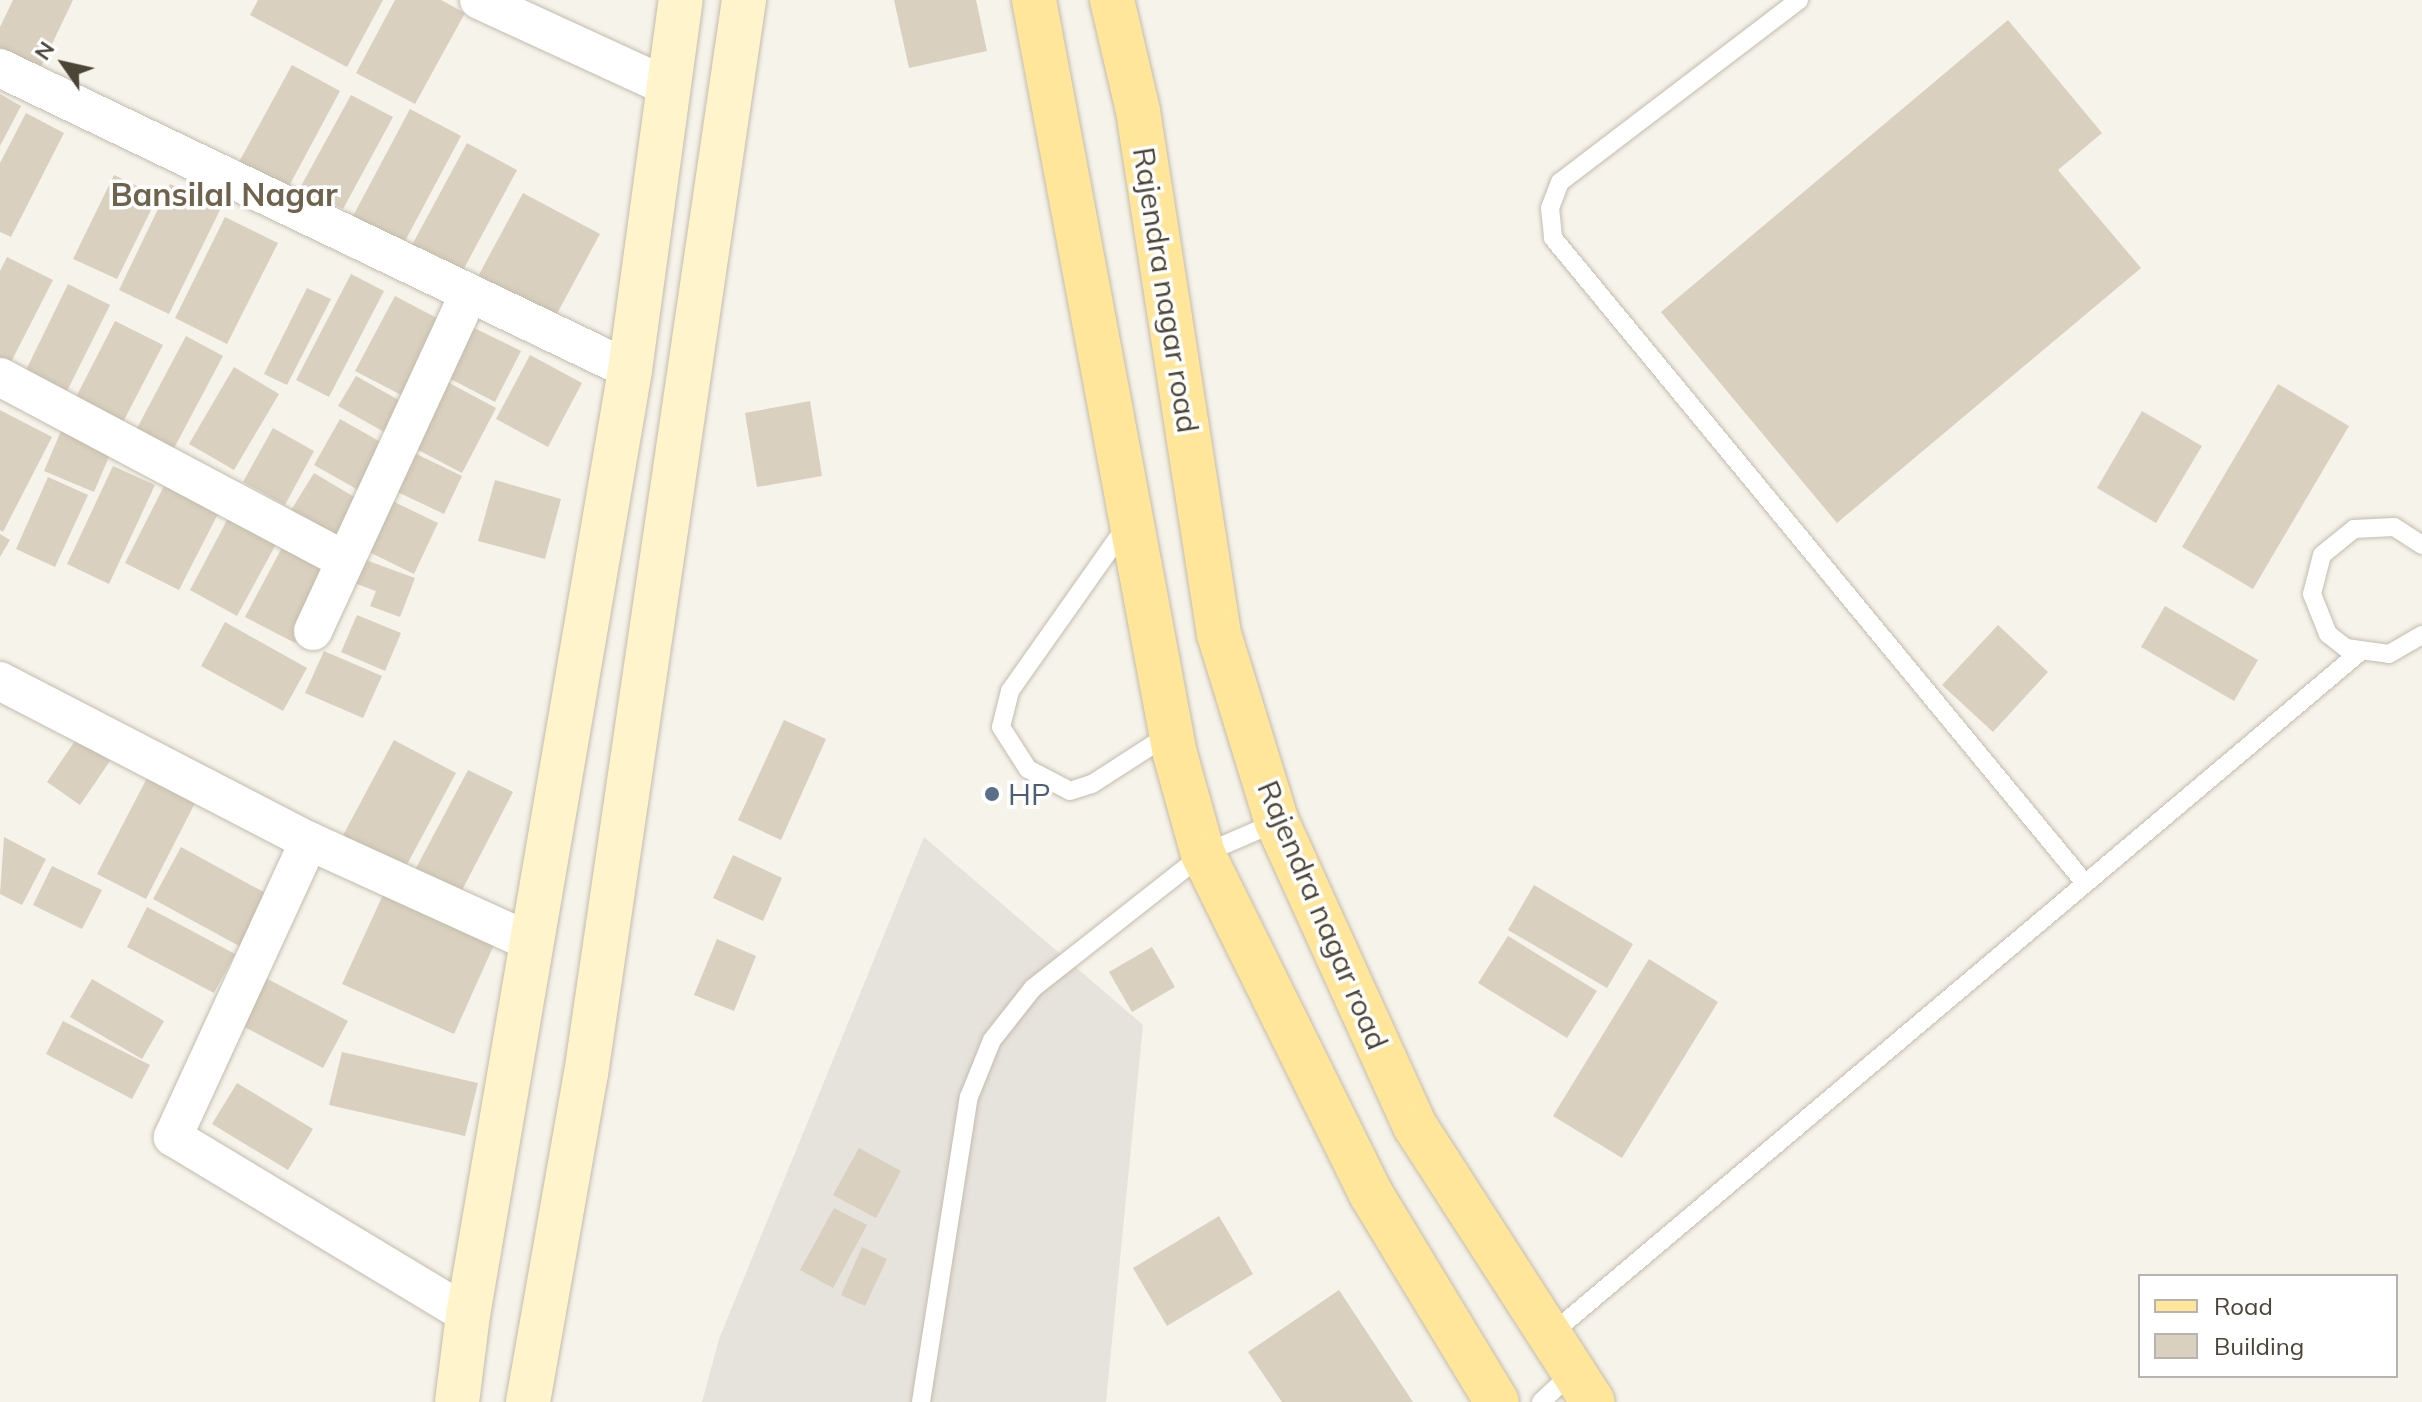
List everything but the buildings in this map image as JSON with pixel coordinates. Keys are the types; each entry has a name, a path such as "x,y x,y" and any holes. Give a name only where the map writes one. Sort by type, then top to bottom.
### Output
{"main road":[{"path":"1034,0 1171,733 1203,854 1371,1194 1497,1402"},
{"name":"Rajendra nagar road","path":"1112,0 1138,111 1219,634 1277,822 1415,1126 1584,1387"}],"street":[{"path":"479,0 668,87"},
{"path":"457,1402 468,1315 630,370 681,0"},
{"path":"528,1402 586,1074 744,0"},
{"path":"0,68 630,370"},
{"path":"313,631 343,559 468,295"},
{"path":"0,377 343,559"},
{"path":"0,681 309,841 531,942"},
{"path":"309,841 173,1137 468,1315"}],"lane":[{"path":"1799,0 1560,182 1550,208 1553,238 2084,882"},
{"path":"1132,518 1010,691 1001,727 1028,769 1070,791 1092,784 1171,733"},
{"path":"2422,545 2394,527 2373,525 2354,529 2322,555 2312,594 2317,616 2328,634 2360,652 2389,654 2422,635"},
{"path":"1550,1335 2360,652"},
{"path":"921,1402 969,1097 992,1040 1033,988 1203,854 1277,822"},
{"path":"1541,1402 1584,1387"}],"shaded area":[{"path":"924,837 1143,1025 1106,1402 702,1402 719,1339"}],"place":[{"name":"HP","path":"992,794"}],"district":[{"name":"Bansilal Nagar","path":"224,194"}]}
